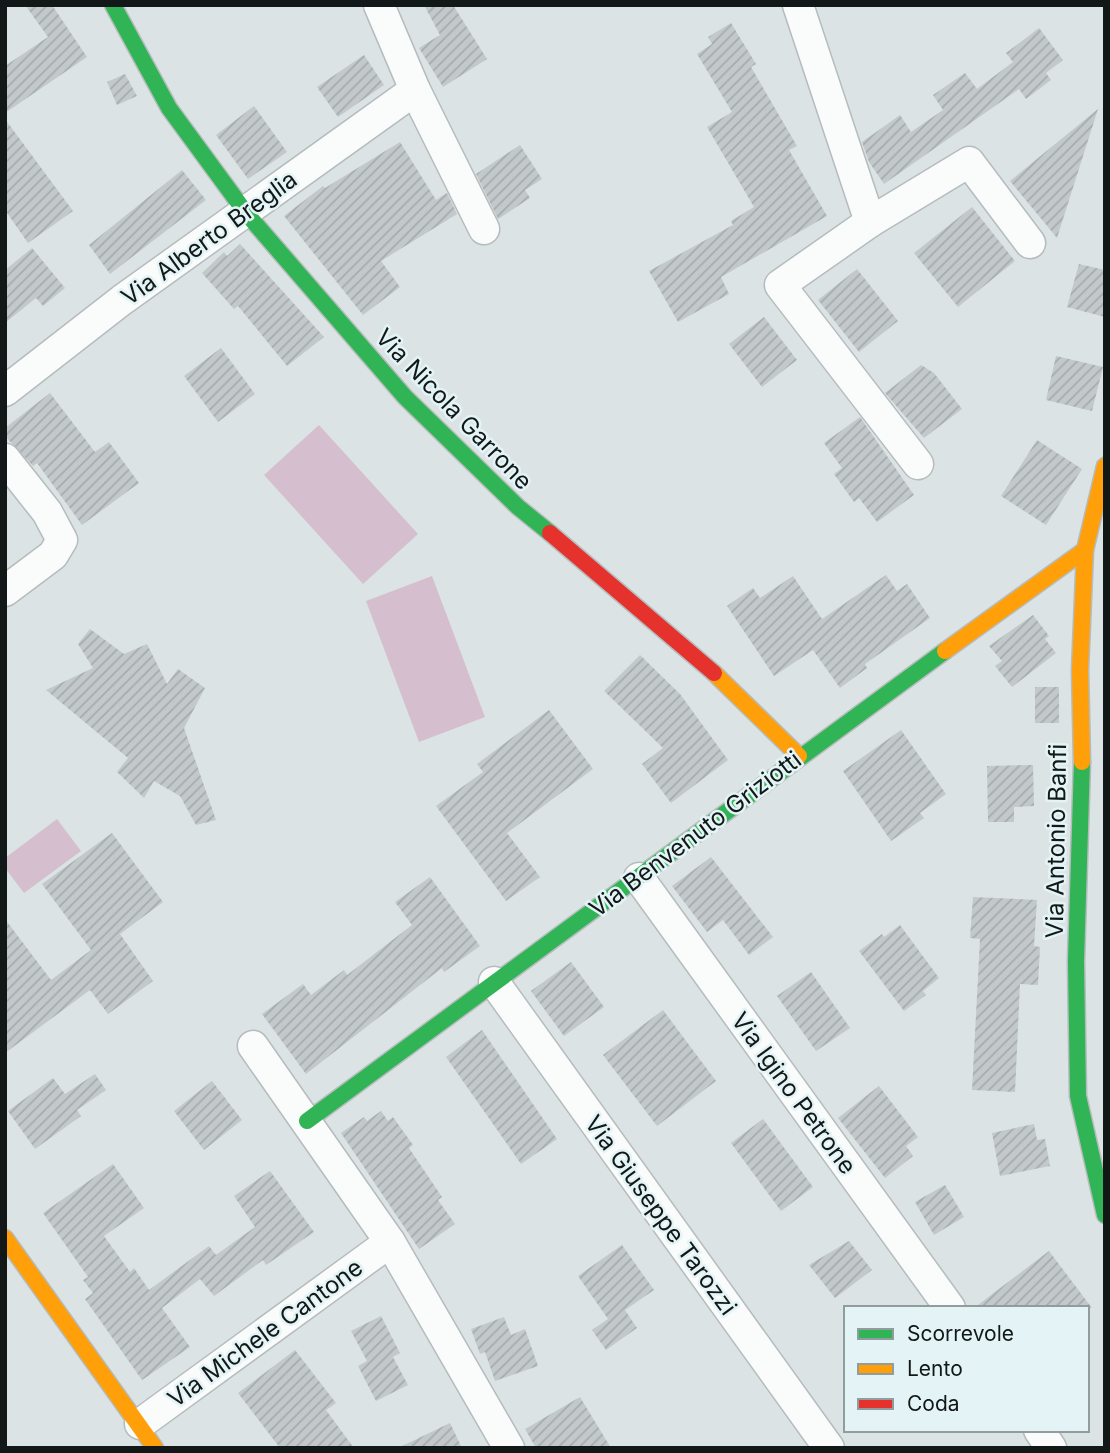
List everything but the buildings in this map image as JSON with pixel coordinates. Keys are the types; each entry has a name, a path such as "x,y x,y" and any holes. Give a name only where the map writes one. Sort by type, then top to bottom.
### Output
{"street":[{"name":"Via Nicola Garrone","path":"113,5 169,108 246,213 405,397 518,507 688,648 799,756"},
{"path":"379,5 415,90 484,229"},
{"path":"798,5 870,222"},
{"name":"Via Alberto Breglia","path":"5,391 122,300 415,90"},
{"path":"918,464 780,285 870,222 969,162 1030,243"},
{"path":"5,459 47,512 62,540 53,555 5,590"},
{"name":"Via Antonio Banfi","path":"1105,466 1085,550 1080,670 1083,792 1076,961 1078,1096 1105,1216"},
{"name":"Via Benvenuto Griziotti","path":"307,1121 639,878 799,756 1085,550"},
{"name":"Via Igino Petrone","path":"639,878 949,1306"},
{"name":"Via Giuseppe Tarozzi","path":"494,982 829,1448"},
{"path":"253,1046 390,1242 509,1448"},
{"path":"5,1238 148,1436"},
{"name":"Via Michele Cantone","path":"148,1436 390,1242"},
{"path":"1040,1432 1051,1448"}],"shaded area":[{"path":"319,425 418,534 363,584 264,475"},
{"path":"432,576 485,717 419,742 366,601"},
{"path":"57,819 81,851 24,893 5,868 5,858"}],"traffic: fast":[{"path":"113,5 169,108 246,213 405,397 518,507 550,533"},
{"path":"307,1121 945,651"},
{"path":"1082,762 1076,961 1078,1096 1105,1215"}],"traffic: slow":[{"path":"1082,762 1080,670 1085,550 1105,466"},
{"path":"945,651 1085,550"},
{"path":"714,673 799,756"},
{"path":"5,1238 155,1448"}],"traffic: jam":[{"path":"550,533 714,673"}]}
